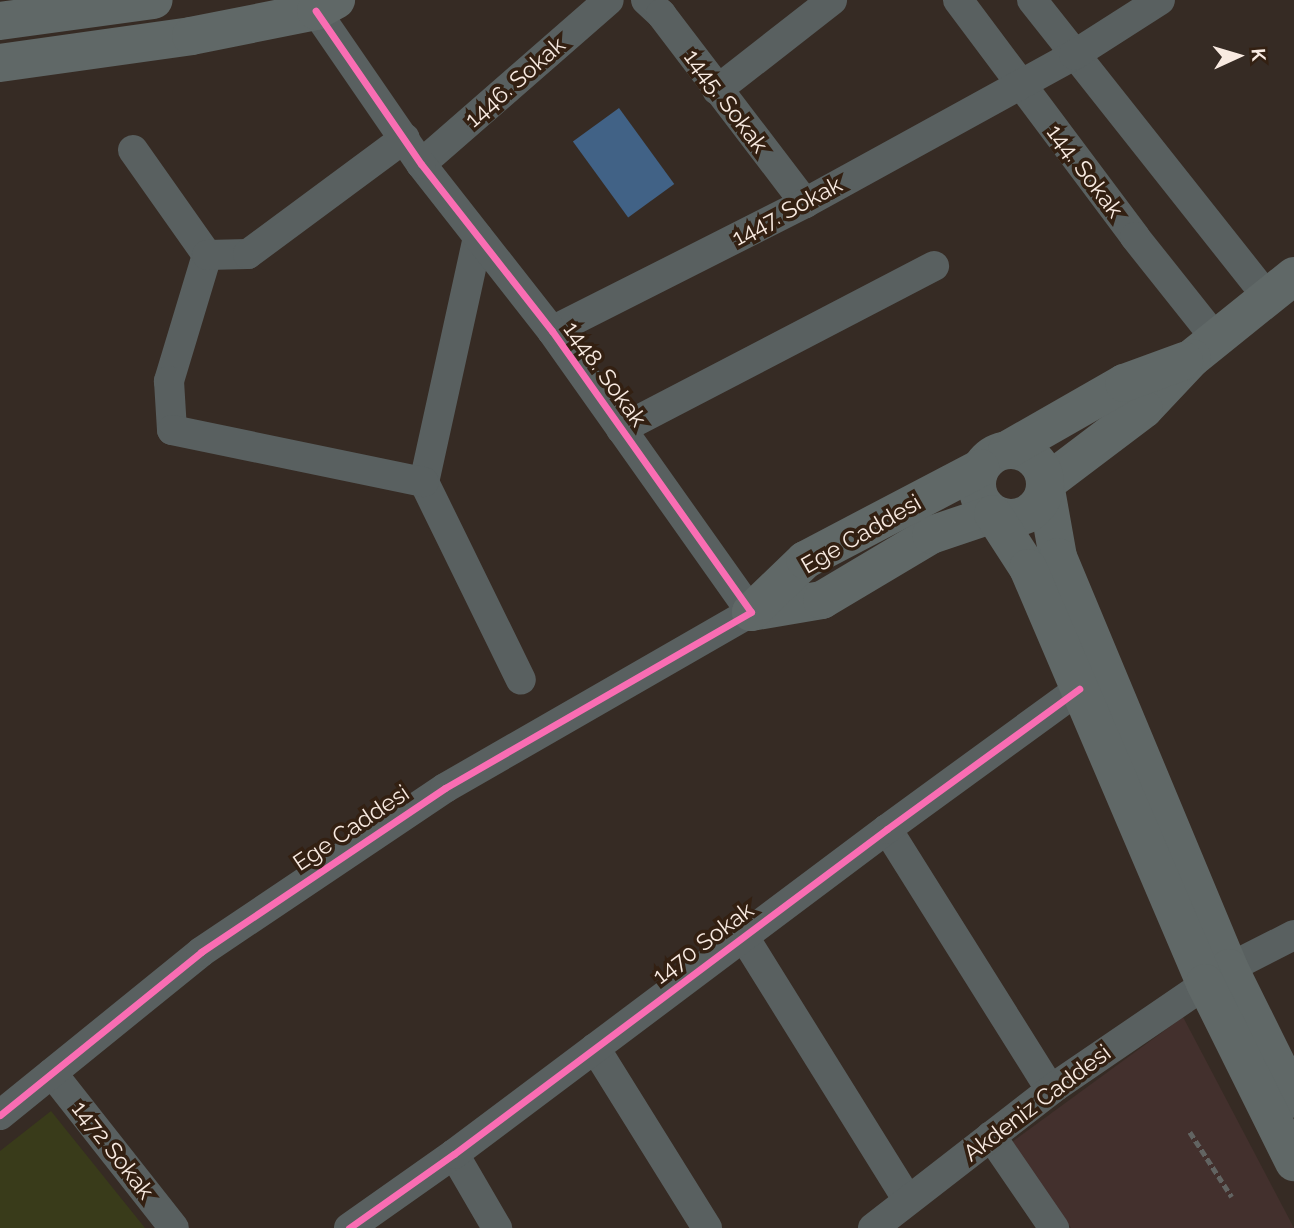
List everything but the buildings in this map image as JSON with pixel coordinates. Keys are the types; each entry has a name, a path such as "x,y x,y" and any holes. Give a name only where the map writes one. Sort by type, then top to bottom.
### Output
{"main road":[{"path":"0,21 154,0"},
{"path":"0,63 191,36 326,5"},
{"name":"Ege Caddesi","path":"1045,484 1144,409 1204,349 1280,286"},
{"name":"Ege Caddesi","path":"751,612 805,561 994,459 1124,383 1204,349"},
{"path":"1045,484 1039,504 1023,517 1003,518 993,514 985,508 976,489 994,459 1026,453 1033,458 1043,474 1045,484 1058,557 1217,976 1294,1162"},
{"path":"993,514 1028,568 1079,689 1217,976 1294,1099"},
{"name":"Ege Caddesi","path":"751,612 822,600 931,535 993,514"}],"street":[{"name":"1446. Sokak","path":"421,164 609,0"},
{"name":"1445. Sokak","path":"646,0 661,14 805,203"},
{"path":"717,90 832,0"},
{"name":"144. Sokak","path":"958,0 1020,84 1204,349"},
{"path":"1031,0 1074,55 1280,286"},
{"name":"1447. Sokak","path":"552,331 805,203 1074,55 1160,0"},
{"name":"1448. Sokak","path":"326,5 421,164 552,331 751,612"},
{"path":"208,255 248,254 405,138"},
{"path":"133,150 208,255"},
{"path":"478,237 424,482 520,680"},
{"path":"208,255 169,381 172,430 424,482"},
{"path":"621,429 934,266"},
{"name":"Ege Caddesi","path":"0,1115 201,952 445,788 751,612"},
{"name":"1470 Sokak","path":"349,1228 454,1154 887,829 1079,689"},
{"path":"887,829 1052,1090"},
{"name":"Akdeniz Caddesi","path":"873,1228 1052,1090 1217,976 1294,935"},
{"path":"744,937 908,1200"},
{"path":"595,1048 707,1228"},
{"name":"1472 Sokak","path":"52,1073 174,1228"},
{"path":"991,1136 1054,1228"},
{"path":"454,1154 497,1228"}],"path":[{"path":"1190,1132 1232,1198"}],"shaded area":[{"path":"1183,1017 1294,1228 1071,1228 1012,1142"}],"green space":[{"path":"51,1111 145,1228 0,1228 0,1151"}],"water":[{"path":"619,108 674,184 628,218 573,142"}],"cycle path":[{"path":"0,1115 201,952 445,788 751,612 552,331 421,164 316,11"},
{"path":"349,1228 454,1154 887,829 1079,689"}]}
